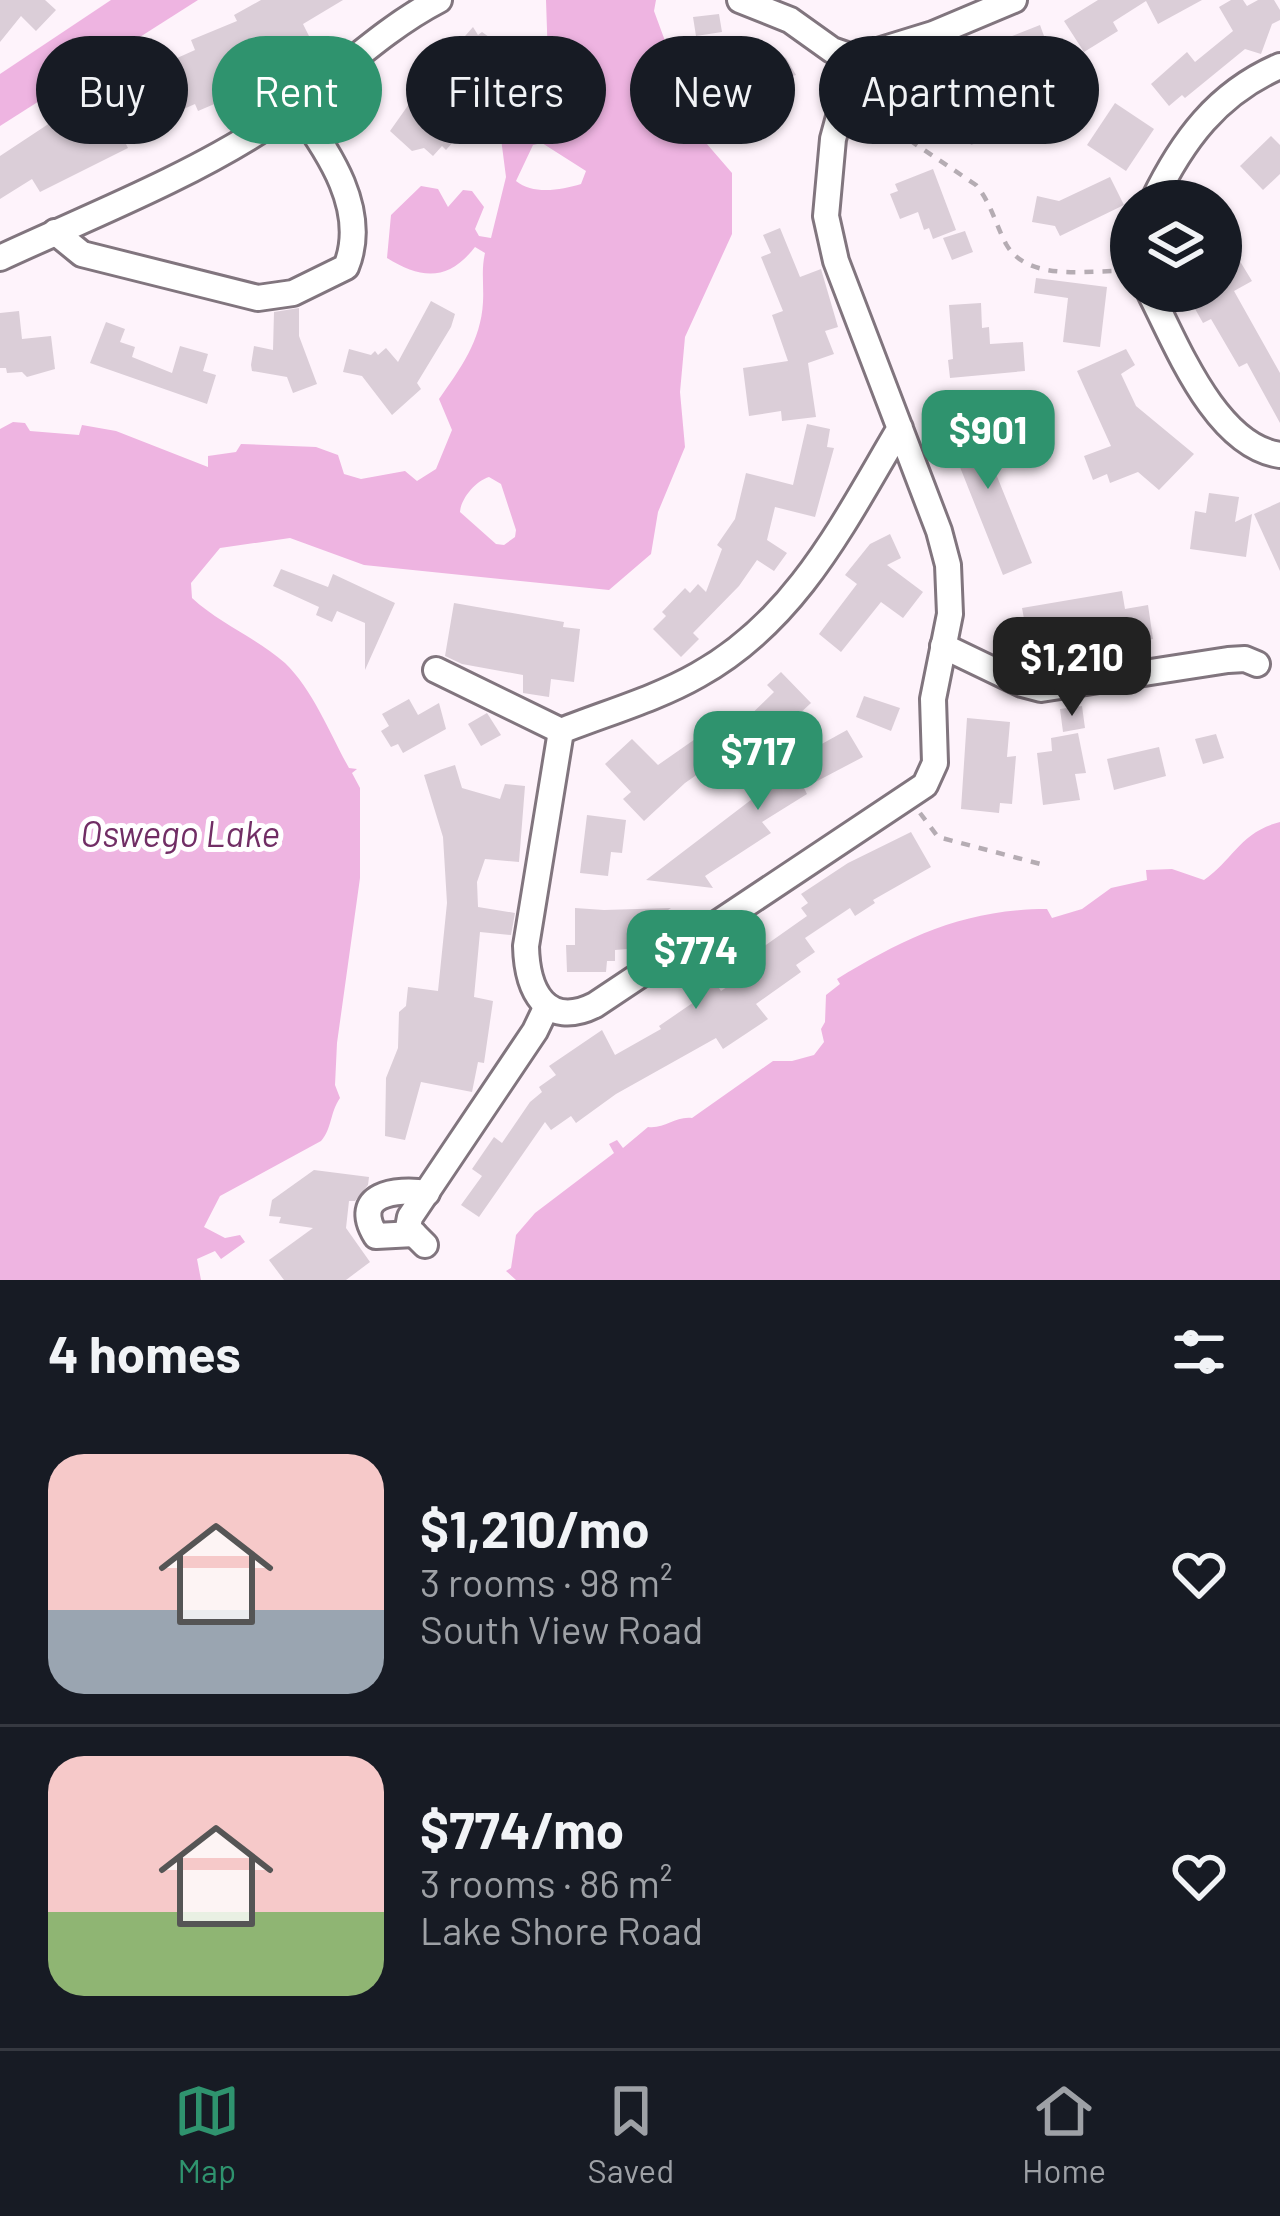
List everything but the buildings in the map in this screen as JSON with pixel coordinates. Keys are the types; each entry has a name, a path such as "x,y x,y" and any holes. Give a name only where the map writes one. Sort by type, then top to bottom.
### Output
{"street":[{"path":"382,39 439,0"},
{"path":"740,0 790,20 819,41"},
{"path":"926,36 1014,0"},
{"path":"1164,180 1200,122 1231,94 1280,66"},
{"path":"0,258 236,144"},
{"path":"56,232 82,254 258,298 292,293 346,267 356,224 342,186 318,144"},
{"path":"561,731 526,970 534,993 548,1006 570,1013 595,1005 925,785 935,763 933,699 950,614 948,566 836,261 826,216 826,182 834,144"},
{"path":"1159,312 1174,344 1228,425 1258,449 1280,455"},
{"path":"436,670 561,731 693,678 760,633 784,610 900,428"},
{"path":"943,646 1022,685 1041,688 1228,660 1256,664"},
{"path":"427,1193 387,1191 375,1199 370,1214 376,1236 420,1240 408,1228 410,1217 427,1193 548,1006"}],"path":[{"path":"916,144 976,184 990,201 1016,257 1030,266 1110,270"},
{"path":"908,796 938,837 1048,866"}],"water":[{"path":"111,0 198,0 141,36 57,36"},
{"name":"Oswego Lake","path":"546,0 656,0 654,11 663,36 630,36 630,144 707,144 732,173 732,234 685,337 680,392 685,447 658,512 651,554 609,590 364,565 290,538 220,548 191,583 192,598 285,663 313,699 349,768 357,769 352,773 360,788 360,878 337,1043 335,1085 340,1098 321,1141 220,1196 204,1227 225,1238 240,1235 245,1242 221,1259 215,1251 197,1259 201,1280 0,1280 0,429 13,422 25,423 30,431 79,435 82,425 116,431 208,467 208,456 236,452 241,444 316,447 338,455 344,474 361,479 405,471 417,481 436,469 452,430 439,399 478,329 485,253 475,247 455,266 434,274 411,270 387,258 391,215 421,186 438,189 448,207 463,190 472,191 484,207 475,229 479,236 491,238 506,177 502,144 538,144 516,181 539,190 581,184 586,171 544,144 606,144 606,36 547,36","holes":["489,477 501,484 516,530 504,545 496,544 460,512 479,482"]},
{"path":"36,50 36,103 0,126 0,74"},
{"path":"1280,822 1280,1280 516,1280 506,1271 511,1268 516,1235 535,1213 614,1153 609,1144 617,1140 623,1148 648,1127 692,1118 773,1061 814,1055 824,1042 826,995 840,984 837,979 862,964 962,920 1047,909 1052,918 1082,909 1111,888 1147,880 1146,870 1172,869 1204,880 1255,832"}]}
